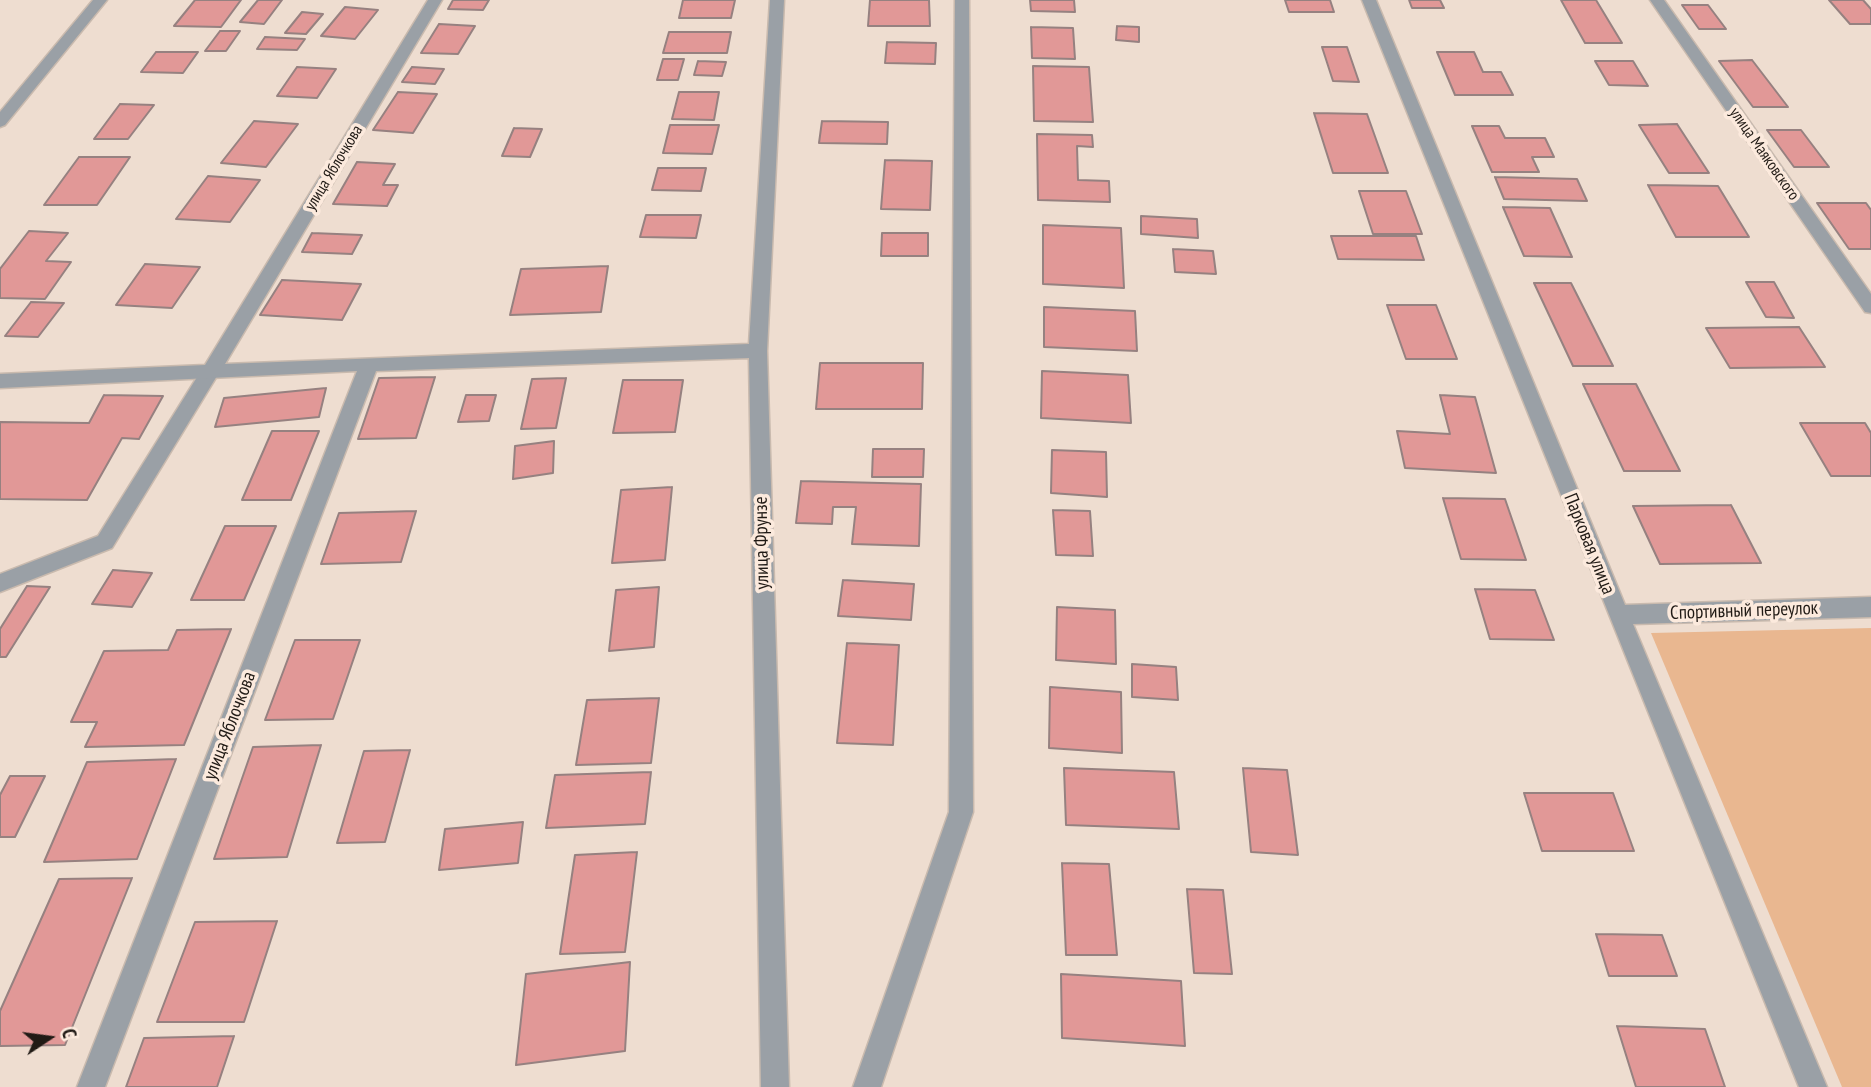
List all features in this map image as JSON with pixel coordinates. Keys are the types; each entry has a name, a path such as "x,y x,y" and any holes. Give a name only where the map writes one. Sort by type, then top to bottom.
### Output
{"street":[{"path":"0,122 100,0"},
{"name":"улица Яблочкова","path":"0,583 104,542 211,371 435,0"},
{"name":"улица Фрунзе","path":"775,1087 758,351 777,0"},
{"path":"867,1087 961,813 962,0"},
{"name":"Парковая улица","path":"1369,0 1813,1087"},
{"name":"улица Маяковского","path":"1657,0 1871,307"},
{"path":"0,381 369,364 758,351"},
{"name":"улица Яблочкова","path":"91,1087 369,364"},
{"name":"Спортивный переулок","path":"1618,615 1871,607"}],"shaded area":[{"path":"1871,628 1871,1087 1842,1087 1651,633"}],"building":[{"path":"195,0 241,0 221,27 174,26"},
{"path":"258,0 282,0 264,24 240,22"},
{"path":"453,0 489,0 483,10 448,9"},
{"path":"683,0 735,0 731,18 679,18"},
{"path":"870,0 929,0 930,26 868,26"},
{"path":"1030,0 1074,0 1075,12 1031,11"},
{"path":"1285,0 1330,0 1334,12 1289,12"},
{"path":"1409,0 1440,0 1444,8 1412,8"},
{"path":"1561,0 1596,0 1622,43 1585,43"},
{"path":"1829,0 1863,0 1871,9 1871,24 1850,24"},
{"path":"1682,5 1708,5 1726,29 1699,29"},
{"path":"345,7 378,10 355,39 321,36"},
{"path":"302,12 323,14 306,34 285,33"},
{"path":"439,24 475,26 458,54 421,53"},
{"path":"1117,26 1139,27 1139,42 1116,40"},
{"path":"1031,27 1073,28 1075,59 1032,58"},
{"path":"220,31 240,31 226,51 205,51"},
{"path":"669,32 731,32 727,53 663,53"},
{"path":"265,37 305,39 297,50 257,49"},
{"path":"887,42 936,43 935,64 885,63"},
{"path":"1322,47 1347,47 1359,82 1333,81"},
{"path":"156,52 198,52 183,73 141,72"},
{"path":"1437,52 1474,52 1483,72 1501,72 1513,95 1455,95"},
{"path":"663,59 684,59 678,80 657,80"},
{"path":"1752,60 1788,107 1753,107 1719,61"},
{"path":"698,61 726,62 722,76 694,75"},
{"path":"1595,61 1633,61 1648,86 1609,85"},
{"path":"1033,66 1089,67 1093,122 1034,121"},
{"path":"297,67 336,69 317,98 277,96"},
{"path":"412,67 444,69 435,84 402,82"},
{"path":"398,92 437,94 413,133 373,130"},
{"path":"679,92 719,92 714,120 672,119"},
{"path":"120,104 154,105 128,139 94,139"},
{"path":"1314,113 1367,114 1388,173 1333,173"},
{"path":"254,121 298,124 266,167 221,163"},
{"path":"822,121 888,122 887,144 819,143"},
{"path":"1677,124 1709,173 1669,173 1639,125"},
{"path":"670,125 719,125 712,154 663,153"},
{"path":"1472,126 1499,126 1505,138 1545,138 1554,157 1532,157 1539,172 1492,172"},
{"path":"514,128 542,129 530,157 502,156"},
{"path":"1767,130 1801,130 1829,167 1794,167"},
{"path":"1037,134 1092,135 1093,147 1077,146 1078,180 1109,181 1110,202 1038,200"},
{"path":"79,157 130,157 97,205 44,205"},
{"path":"885,160 932,161 930,210 881,209"},
{"path":"357,162 395,164 383,185 398,185 387,206 333,204"},
{"path":"658,168 706,168 701,191 652,190"},
{"path":"208,176 260,180 230,222 176,219"},
{"path":"1495,177 1577,179 1587,201 1504,199"},
{"path":"1648,185 1718,186 1749,237 1676,237"},
{"path":"1359,191 1406,191 1422,234 1373,234"},
{"path":"1817,203 1866,203 1871,210 1871,249 1849,249"},
{"path":"1503,207 1550,208 1572,257 1524,256"},
{"path":"646,215 701,215 696,238 640,237"},
{"path":"1141,216 1197,219 1198,238 1141,234"},
{"path":"1043,225 1121,228 1124,288 1043,284"},
{"path":"29,231 68,233 46,261 71,262 45,299 0,298 0,269"},
{"path":"312,233 362,235 352,254 302,252"},
{"path":"882,233 928,233 928,256 881,256"},
{"path":"1331,236 1416,236 1424,260 1338,259"},
{"path":"1173,249 1213,251 1216,274 1175,272"},
{"path":"145,264 200,267 172,308 116,305"},
{"path":"608,266 601,312 510,315 521,269"},
{"path":"282,280 361,284 342,320 260,315"},
{"path":"1746,282 1774,282 1794,318 1766,317"},
{"path":"1534,283 1571,283 1613,366 1573,366"},
{"path":"31,302 64,303 38,337 5,336"},
{"path":"1387,305 1436,305 1457,359 1406,359"},
{"path":"1044,307 1135,311 1137,351 1044,347"},
{"path":"1799,327 1825,367 1730,368 1706,328"},
{"path":"820,363 923,363 922,409 816,409"},
{"path":"1042,371 1128,375 1131,423 1041,418"},
{"path":"435,377 416,438 358,439 379,378"},
{"path":"566,378 556,428 521,429 532,379"},
{"path":"623,380 683,380 675,432 613,433"},
{"path":"1583,384 1636,384 1680,471 1624,471"},
{"path":"326,388 319,417 215,427 224,398"},
{"path":"104,395 163,396 139,439 122,438 87,500 0,499 0,422 89,423"},
{"path":"466,395 496,395 489,421 458,422"},
{"path":"1440,395 1475,397 1496,473 1405,468 1397,431 1450,434"},
{"path":"1800,423 1865,423 1871,433 1871,476 1831,476"},
{"path":"272,431 319,431 291,500 242,500"},
{"path":"554,441 553,473 513,479 515,446"},
{"path":"873,449 924,449 923,477 872,477"},
{"path":"1052,450 1106,452 1107,497 1051,493"},
{"path":"801,481 921,484 919,546 852,544 856,507 833,507 832,524 796,523"},
{"path":"672,487 665,560 612,563 621,490"},
{"path":"1443,498 1505,499 1526,560 1461,559"},
{"path":"1731,505 1761,563 1660,564 1633,506"},
{"path":"1053,510 1090,511 1093,556 1056,555"},
{"path":"416,511 401,562 321,564 339,513"},
{"path":"225,526 276,526 244,600 191,600"},
{"path":"113,570 152,573 132,607 92,604"},
{"path":"843,580 914,584 911,620 838,616"},
{"path":"27,586 50,587 6,657 0,657 0,629"},
{"path":"659,587 654,647 609,651 616,590"},
{"path":"1475,589 1535,590 1554,640 1490,639"},
{"path":"1057,607 1115,610 1116,664 1056,660"},
{"path":"231,629 184,745 85,747 97,722 71,722 104,651 168,650 177,630"},
{"path":"295,640 360,640 333,719 265,720"},
{"path":"847,643 899,645 893,745 837,743"},
{"path":"1132,664 1176,667 1178,700 1132,697"},
{"path":"1050,687 1121,692 1122,753 1049,748"},
{"path":"659,698 651,763 576,765 587,700"},
{"path":"321,745 287,857 214,859 253,747"},
{"path":"410,750 385,842 337,843 364,751"},
{"path":"176,759 137,859 44,862 87,762"},
{"path":"1064,768 1174,772 1179,829 1066,825"},
{"path":"1243,768 1287,770 1298,855 1251,852"},
{"path":"651,772 645,824 546,828 555,775"},
{"path":"10,776 45,776 15,837 0,837 0,795"},
{"path":"1524,793 1613,793 1634,851 1542,851"},
{"path":"523,822 518,863 439,870 445,829"},
{"path":"637,852 625,952 560,954 575,855"},
{"path":"1062,863 1109,864 1117,955 1066,955"},
{"path":"132,878 65,1045 0,1046 0,1011 59,879"},
{"path":"1187,889 1223,890 1232,974 1194,973"},
{"path":"277,921 244,1022 157,1022 195,922"},
{"path":"1596,934 1662,935 1677,976 1609,976"},
{"path":"630,962 625,1051 516,1065 526,974"},
{"path":"1061,974 1181,981 1185,1046 1062,1038"},
{"path":"1617,1026 1705,1029 1725,1087 1636,1087"},
{"path":"234,1036 217,1087 126,1087 144,1038"}]}
